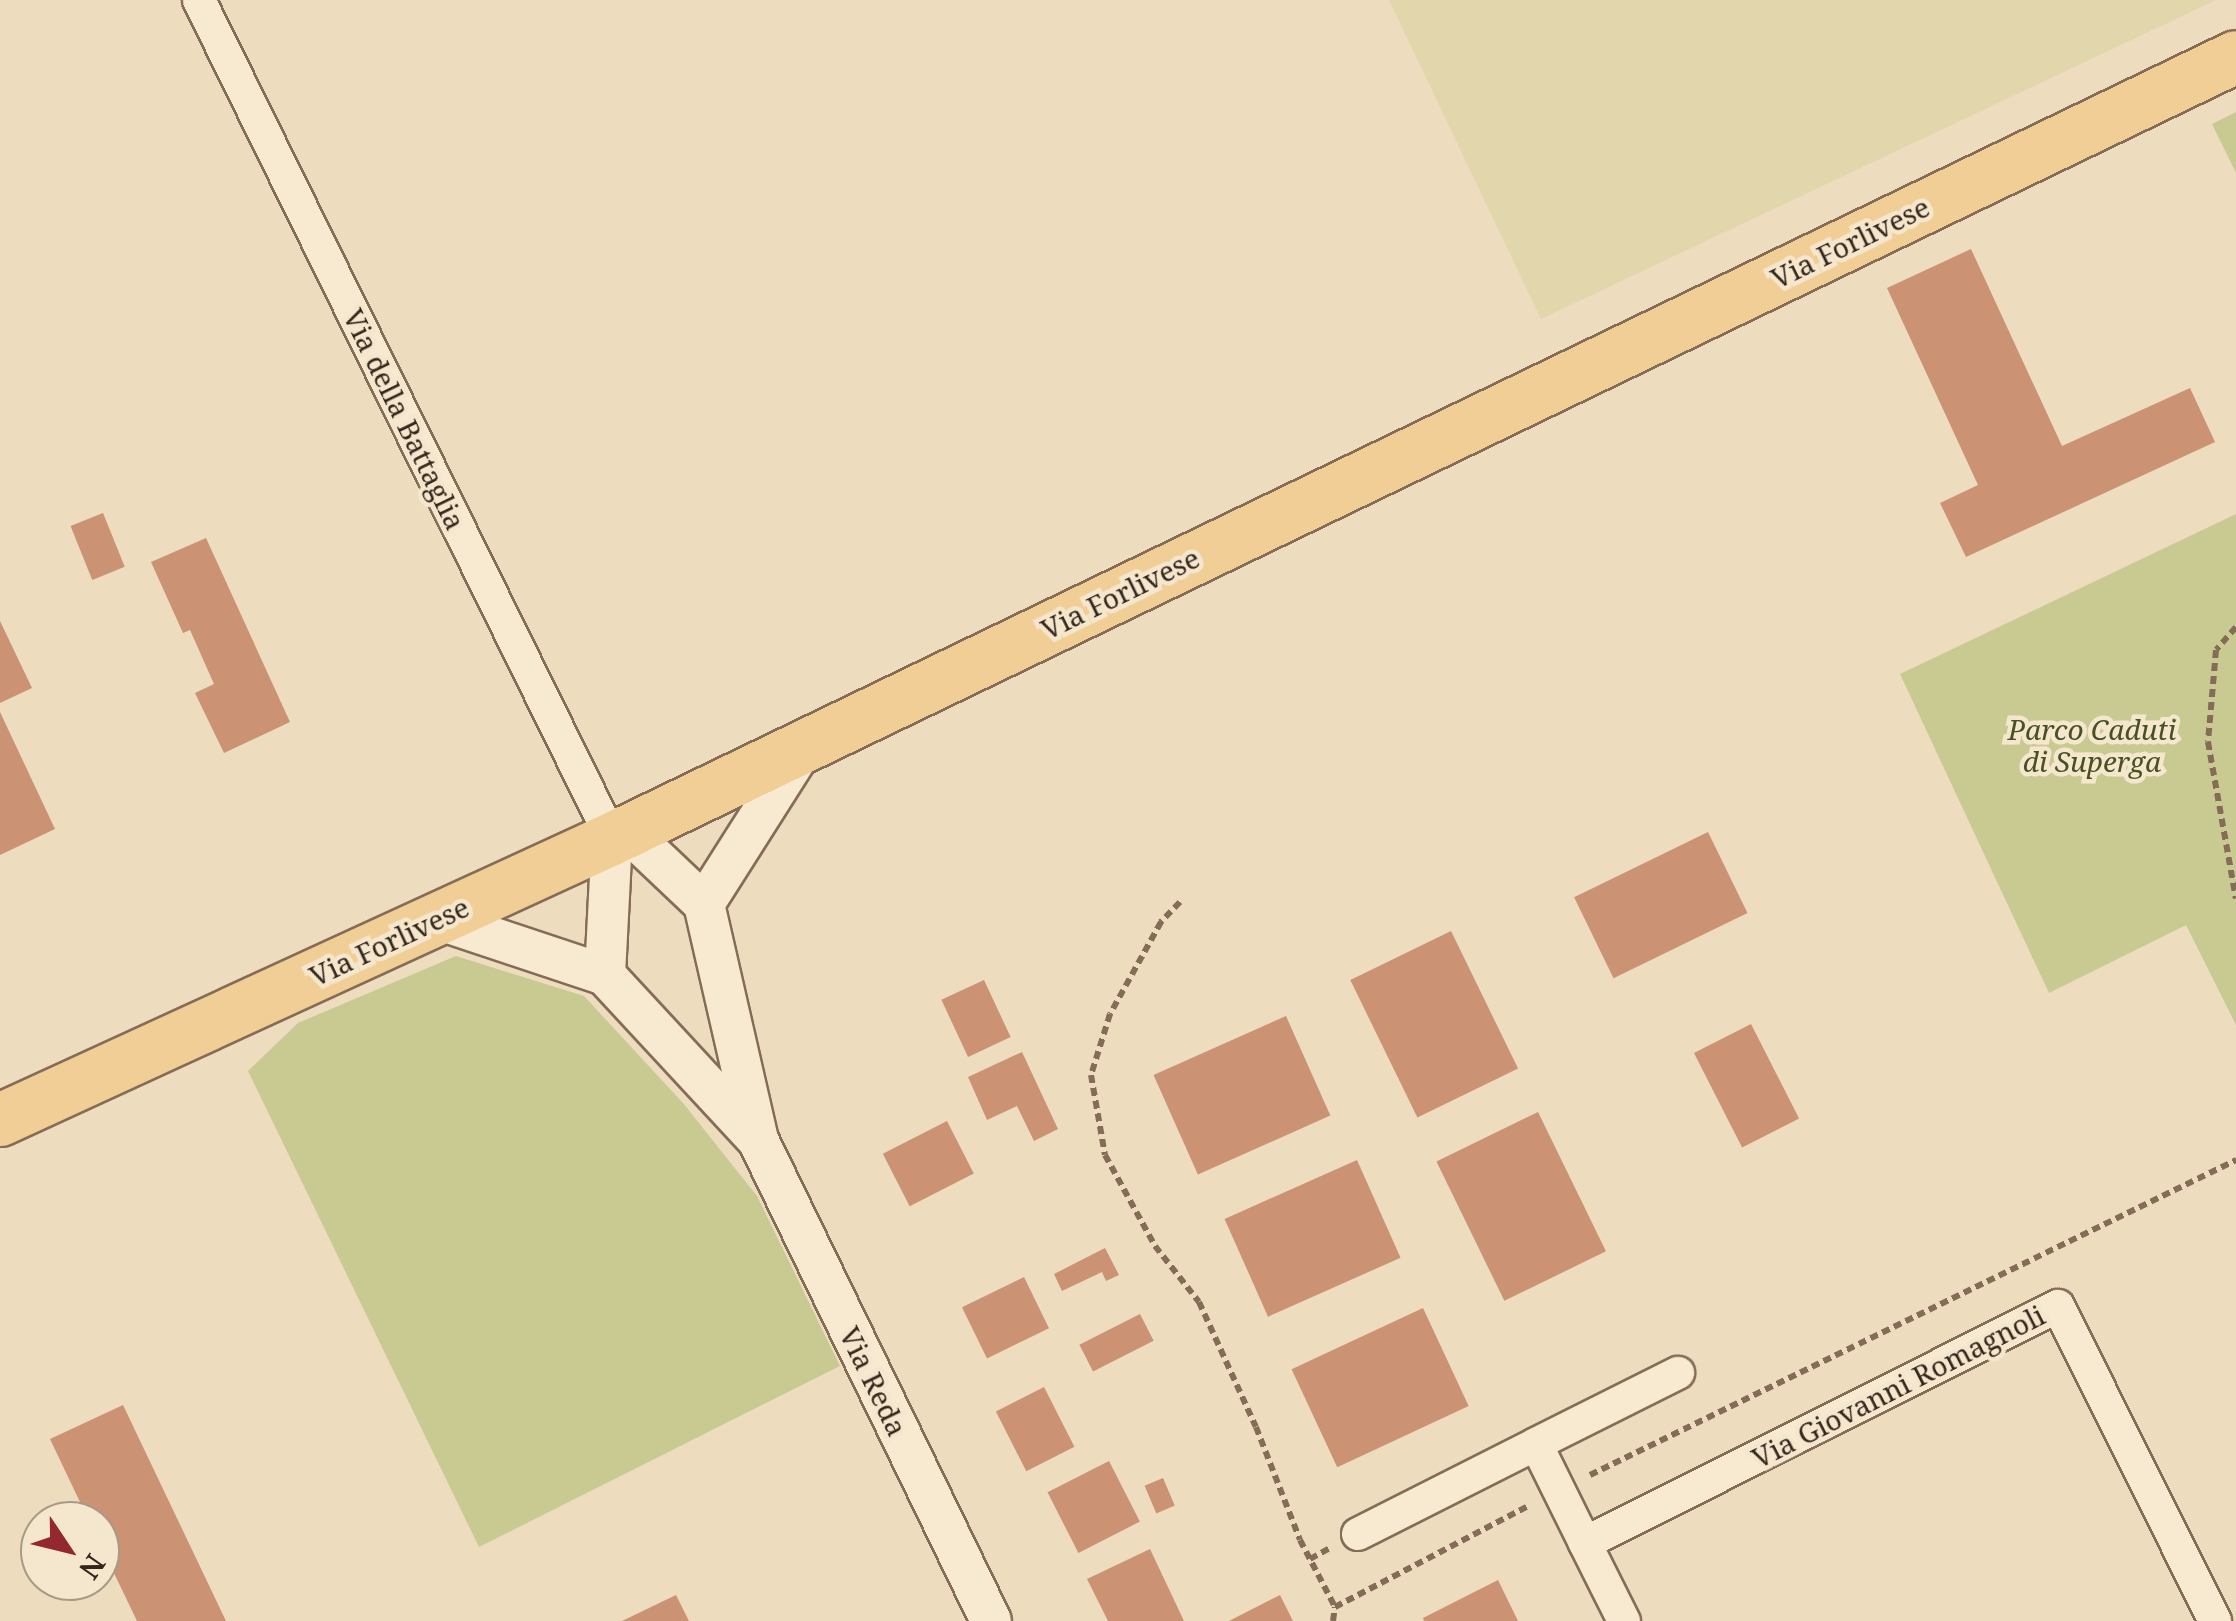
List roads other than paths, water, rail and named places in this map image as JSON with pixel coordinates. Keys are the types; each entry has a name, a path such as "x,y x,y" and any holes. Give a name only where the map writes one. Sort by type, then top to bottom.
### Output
{"main road":[{"name":"Via Forlivese","path":"0,1120 619,834 2236,58"}],"street":[{"name":"Via della Battaglia","path":"199,0 619,834"},
{"path":"619,834 704,904 806,744"},
{"path":"605,975 619,834"},
{"name":"Via Reda","path":"704,904 758,1140 991,1621"},
{"name":"Via Reda","path":"436,919 605,975 758,1140"},
{"name":"Via Giovanni Romagnoli","path":"1585,1543 2058,1306 2215,1621"},
{"path":"1358,1534 1678,1373"},
{"path":"1536,1444 1624,1621"}],"park label":[{"name":"Parco Caduti di Superga","path":"2092,745"}]}
